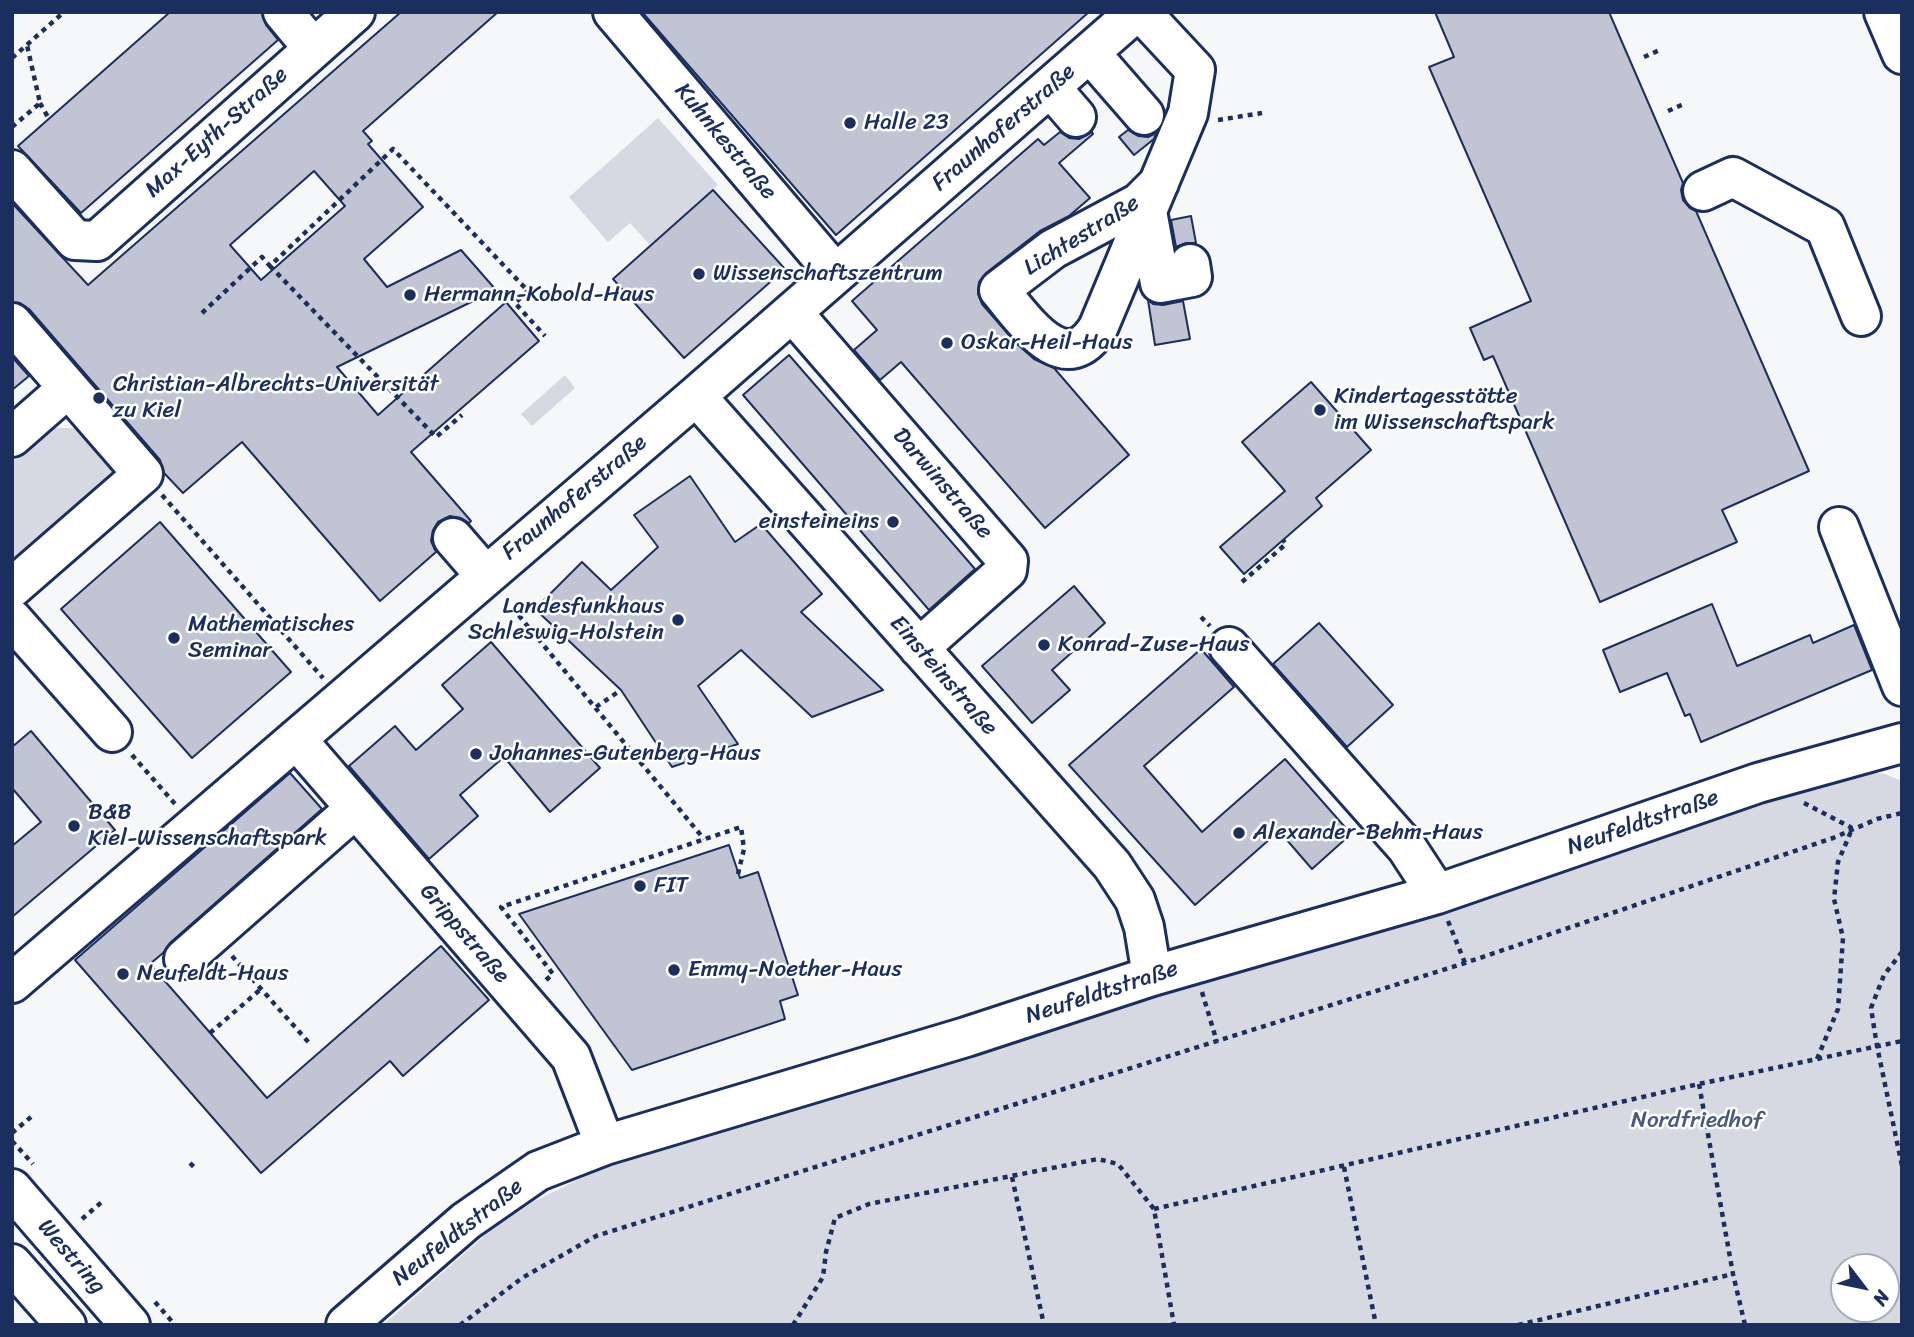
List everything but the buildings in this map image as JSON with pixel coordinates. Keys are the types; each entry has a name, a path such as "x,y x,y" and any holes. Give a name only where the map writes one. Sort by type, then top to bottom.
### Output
{"street":[{"path":"283,12 313,48"},
{"name":"Max-Eyth-Straße","path":"12,170 75,240 97,241 355,12"},
{"name":"Kuhnkestraße","path":"613,12 835,273"},
{"name":"Fraunhoferstraße","path":"15,976 696,396 1139,12"},
{"name":"Lichtestraße","path":"1139,12 1195,70 1188,113 1153,197 1171,281"},
{"path":"1884,12 1902,54"},
{"path":"1090,53 1144,115"},
{"path":"1051,88 1076,117"},
{"path":"1703,191 1733,177 1825,227 1861,316"},
{"name":"Darwinstraße","path":"792,312 1008,561 1007,570 919,648"},
{"path":"12,323 143,474 12,588"},
{"path":"12,437 68,388"},
{"name":"Einsteinstraße","path":"696,396 1112,865 1135,900 1144,927 1152,976"},
{"path":"1839,527 1902,686"},
{"path":"453,538 485,575"},
{"path":"12,619 112,732"},
{"path":"1229,647 1407,848 1437,894"},
{"name":"Grippstraße","path":"296,739 571,1057 606,1144"},
{"name":"Neufeldtstraße","path":"346,1325 466,1221 527,1178 606,1144 966,1037 1152,976 1437,894 1762,782 1902,743"},
{"path":"184,959 356,808"},
{"name":"Westring","path":"12,1189 130,1325"},
{"path":"12,1264 66,1325"}],"path":[{"path":"12,58 64,12"},
{"path":"27,45 40,103 49,119"},
{"path":"1644,57 1662,49"},
{"path":"12,127 40,103"},
{"path":"1668,111 1685,103"},
{"path":"1188,113 1204,121 1232,120 1262,113"},
{"path":"270,266 393,149 528,291 515,303 545,336"},
{"path":"202,313 262,257 436,437 462,415"},
{"path":"143,474 341,699"},
{"path":"1242,582 1286,544 1283,540"},
{"path":"485,575 704,839"},
{"path":"596,707 621,690"},
{"path":"112,732 194,825"},
{"path":"1762,782 1853,829"},
{"path":"460,1325 522,1278 596,1236 1465,962 1820,842 1877,819 1902,813"},
{"path":"521,1000 553,974 502,906 741,828 744,849 738,874"},
{"path":"1817,1059 1838,1009 1843,937 1834,900 1838,862 1853,829"},
{"path":"1437,894 1465,962"},
{"path":"212,933 310,1044"},
{"path":"1902,952 1884,975 1871,1008 1902,1166"},
{"path":"1193,964 1217,1042"},
{"path":"210,1033 261,989"},
{"path":"1154,1209 1699,1084 1902,1041"},
{"path":"1699,1084 1733,1274 1745,1325"},
{"path":"12,1133 31,1117"},
{"path":"793,1325 823,1277 835,1217 869,1204 1098,1159 1118,1164 1154,1209 1174,1325"},
{"path":"1344,1167 1376,1325"},
{"path":"1012,1177 1044,1325"},
{"path":"82,1219 104,1200"},
{"path":"1518,1325 1733,1274"}],"green space":[{"path":"658,118 718,185 650,245 630,223 608,242 569,197"},
{"path":"565,375 575,388 532,426 521,414"},
{"path":"52,428 81,428 116,466 110,492 12,578 12,463"},
{"name":"Nordfriedhof","path":"1868,772 1885,774 1902,781 1902,1325 383,1325 491,1230 533,1202 598,1170 1789,793"}],"place":[{"name":"Halle 23","path":"850,123"},
{"name":"Wissenschaftszentrum","path":"699,274"},
{"name":"Hermann-Kobold-Haus","path":"410,295"},
{"name":"Oskar-Heil-Haus","path":"947,343"},
{"name":"Christian-Albrechts-Universität zu Kiel","path":"99,398"},
{"name":"Kindertagesstätte im Wissenschaftspark","path":"1320,410"},
{"name":"einsteineins","path":"893,522"},
{"name":"Landesfunkhaus Schleswig-Holstein","path":"678,620"},
{"name":"Mathematisches Seminar","path":"174,638"},
{"name":"Konrad-Zuse-Haus","path":"1044,645"},
{"name":"Johannes-Gutenberg-Haus","path":"476,754"},
{"name":"B&B Kiel-Wissenschaftspark","path":"74,826"},
{"name":"Alexander-Behm-Haus","path":"1239,833"},
{"name":"FIT","path":"640,886"},
{"name":"Emmy-Noether-Haus","path":"674,970"},
{"name":"Neufeldt-Haus","path":"123,974"}]}
